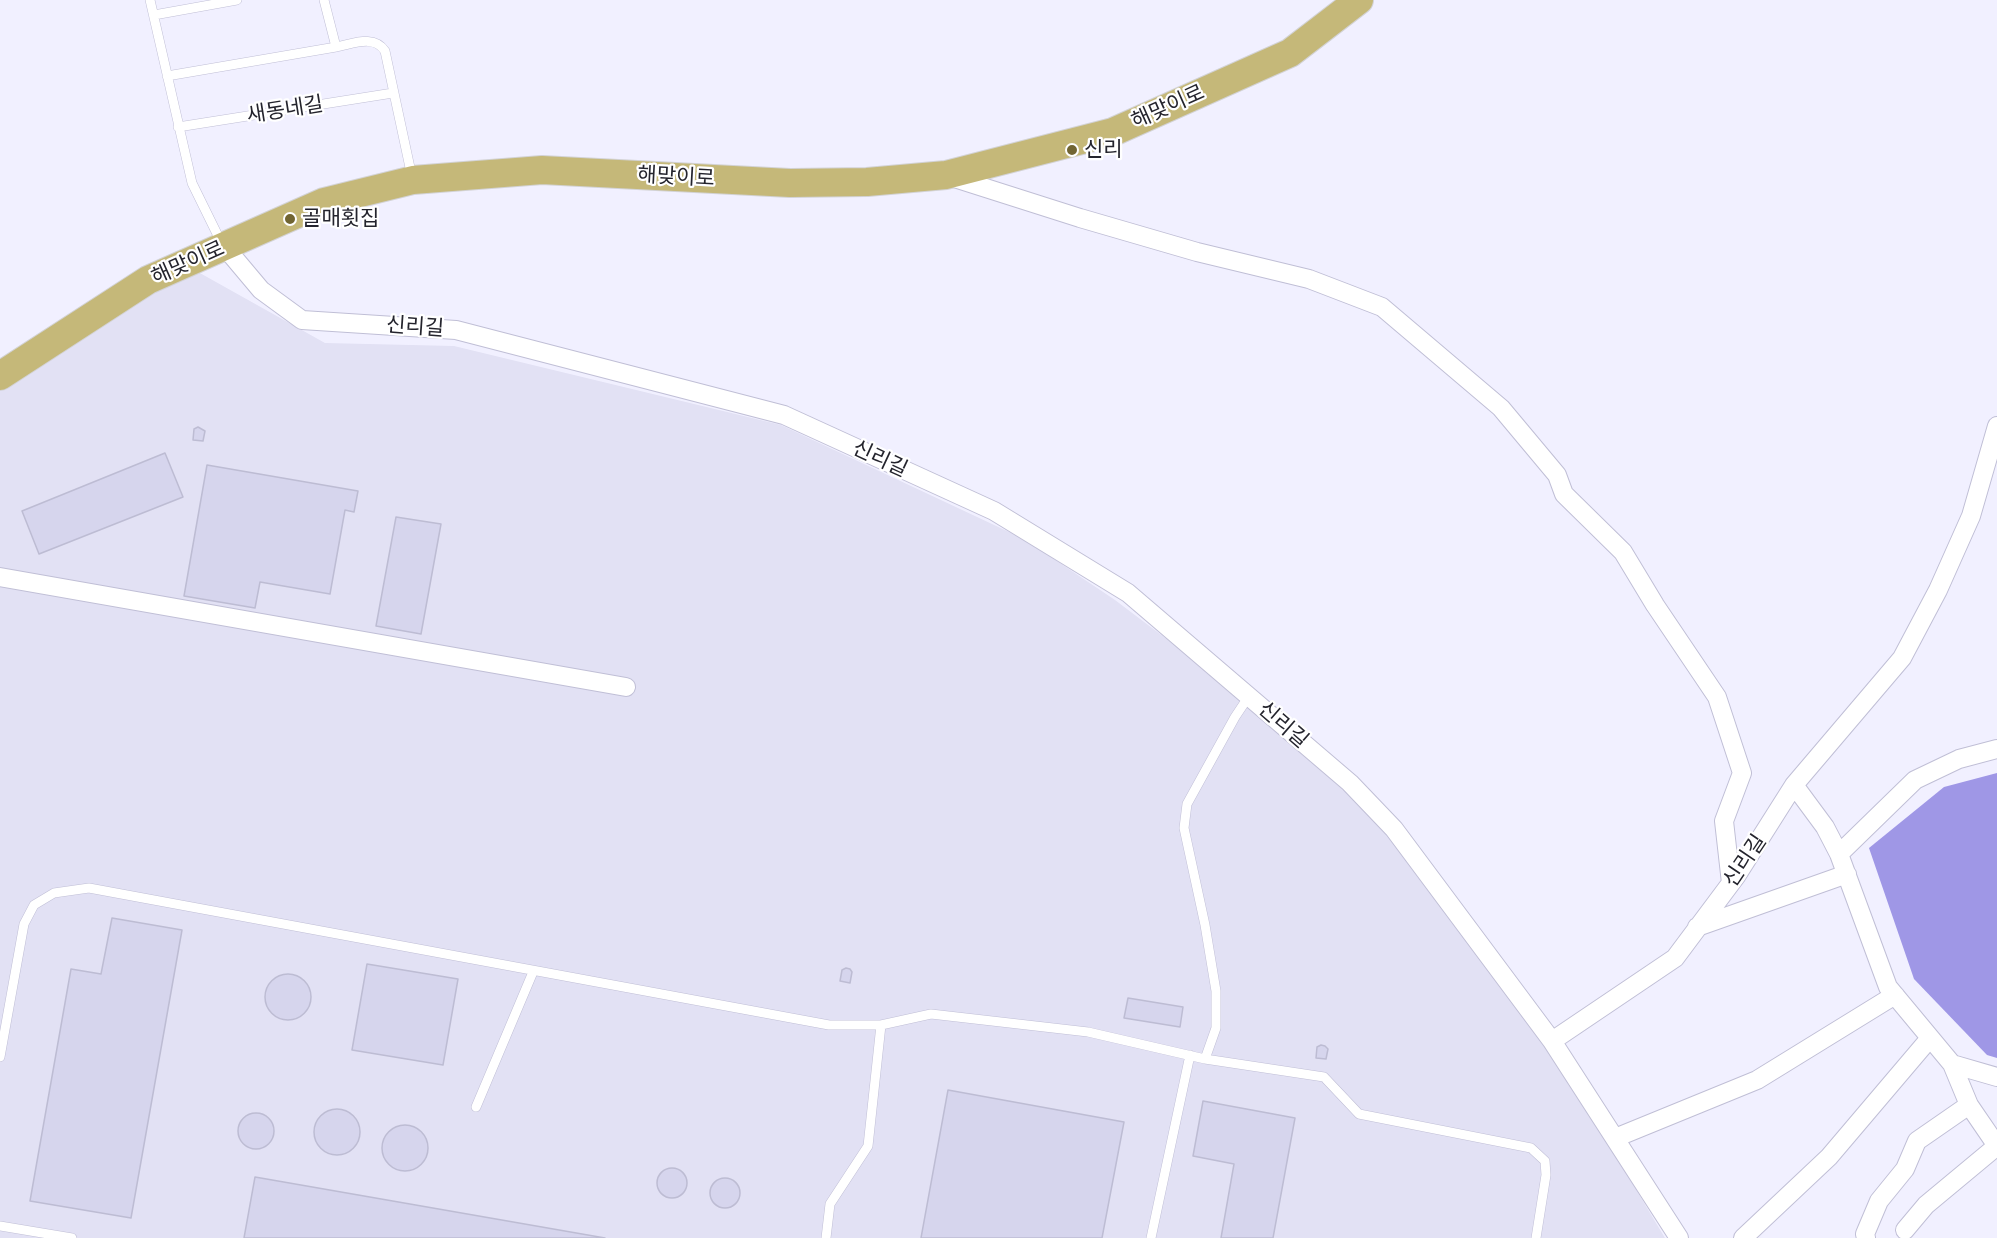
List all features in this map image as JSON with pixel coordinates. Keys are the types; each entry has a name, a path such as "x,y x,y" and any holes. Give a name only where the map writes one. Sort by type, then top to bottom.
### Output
{"main road":[{"name":"해맞이로","path":"0,376 148,280 324,202 413,180 542,170 790,183 867,182 946,175 1113,132 1290,53 1359,0"}],"street":[{"path":"946,175 1186,249 1309,279 1383,307 1501,408 1557,474 1564,494 1623,552 1717,698 1742,772 1724,821 1731,883"},
{"name":"신리길","path":"224,246 261,290 302,320 456,330 784,415 994,511 1128,593 1350,783 1394,829 1552,1041 1675,958 1731,883 1794,785 1902,658 1938,590 1971,516 1997,426"},
{"path":"0,577 626,687"},
{"path":"1839,854 1915,780 1959,759 1997,749"},
{"path":"1794,785 1825,827 1839,854 1888,987 1952,1064 1969,1105 1997,1146 1926,1205 1905,1230"},
{"path":"1698,927 1847,874"},
{"path":"1616,1138 1757,1080 1895,995"},
{"path":"1743,1238 1751,1233 1829,1157 1930,1038"},
{"path":"1552,1041 1679,1238"},
{"path":"1952,1064 1997,1077"},
{"path":"1866,1238 1865,1234 1879,1201 1905,1169 1917,1141 1969,1105"}],"lane":[{"path":"150,0 192,183 224,246"},
{"path":"153,15 237,0"},
{"path":"324,0 336,47"},
{"path":"167,75 372,40 380,44 385,51 413,180"},
{"name":"새동네길","path":"178,127 393,93"},
{"path":"1205,1059 1216,1028 1216,991 1205,925 1184,828 1187,804 1234,717 1249,696"},
{"path":"0,1057 24,924 34,905 54,893 89,888 829,1025 881,1025 931,1014 1088,1032 1205,1059 1324,1077 1359,1114 1531,1149 1545,1161 1546,1175 1536,1238"},
{"path":"476,1107 533,972"},
{"path":"826,1238 830,1204 868,1146 881,1025"},
{"path":"1151,1238 1190,1055"},
{"path":"0,1226 72,1238"}],"shaded area":[{"path":"182,263 325,343 454,346 781,425 1024,539 1115,600 1246,699 1389,820 1448,898 1610,1146 1665,1238 0,1238 0,372"},
{"path":"1997,773 1997,1058 1987,1055 1914,979 1869,848 1944,787"}],"building":[{"path":"198,427 205,431 203,441 193,440 194,429"},
{"path":"165,453 183,497 39,554 22,511"},
{"path":"207,465 358,491 354,512 345,510 330,594 260,582 255,608 184,596"},
{"path":"396,517 441,524 421,634 376,626"},
{"path":"112,918 182,930 131,1218 30,1201 71,969 101,974"},
{"path":"367,964 458,979 443,1065 352,1050"},
{"path":"846,968 852,972 850,983 840,981 842,970"},
{"path":"288,974 297,975 305,980 310,988 310,1006 305,1014 297,1019 288,1020 279,1019 271,1014 266,1006 265,997 266,988 271,980 279,975"},
{"path":"1128,998 1183,1007 1180,1027 1124,1018"},
{"path":"1321,1045 1328,1049 1326,1059 1316,1058 1317,1047"},
{"path":"948,1090 1124,1122 1102,1238 921,1238"},
{"path":"1203,1101 1295,1118 1273,1238 1221,1238 1234,1164 1193,1156"},
{"path":"337,1109 346,1110 354,1115 359,1123 359,1141 354,1149 346,1154 337,1155 328,1154 320,1149 315,1141 314,1132 315,1123 320,1115 328,1110"},
{"path":"256,1113 269,1118 274,1131 269,1144 256,1149 243,1144 238,1131 243,1118"},
{"path":"405,1125 414,1126 422,1131 427,1139 427,1157 422,1165 414,1170 405,1171 396,1170 388,1165 383,1157 382,1148 383,1139 388,1131 396,1126"},
{"path":"672,1168 683,1172 687,1183 683,1194 672,1198 661,1194 657,1183 661,1172"},
{"path":"255,1177 605,1238 244,1238"},
{"path":"725,1178 736,1182 740,1193 736,1204 725,1208 714,1204 710,1193 714,1182"}],"place":[{"name":"신리","path":"1072,150"},
{"name":"골매횟집","path":"290,219"}]}
